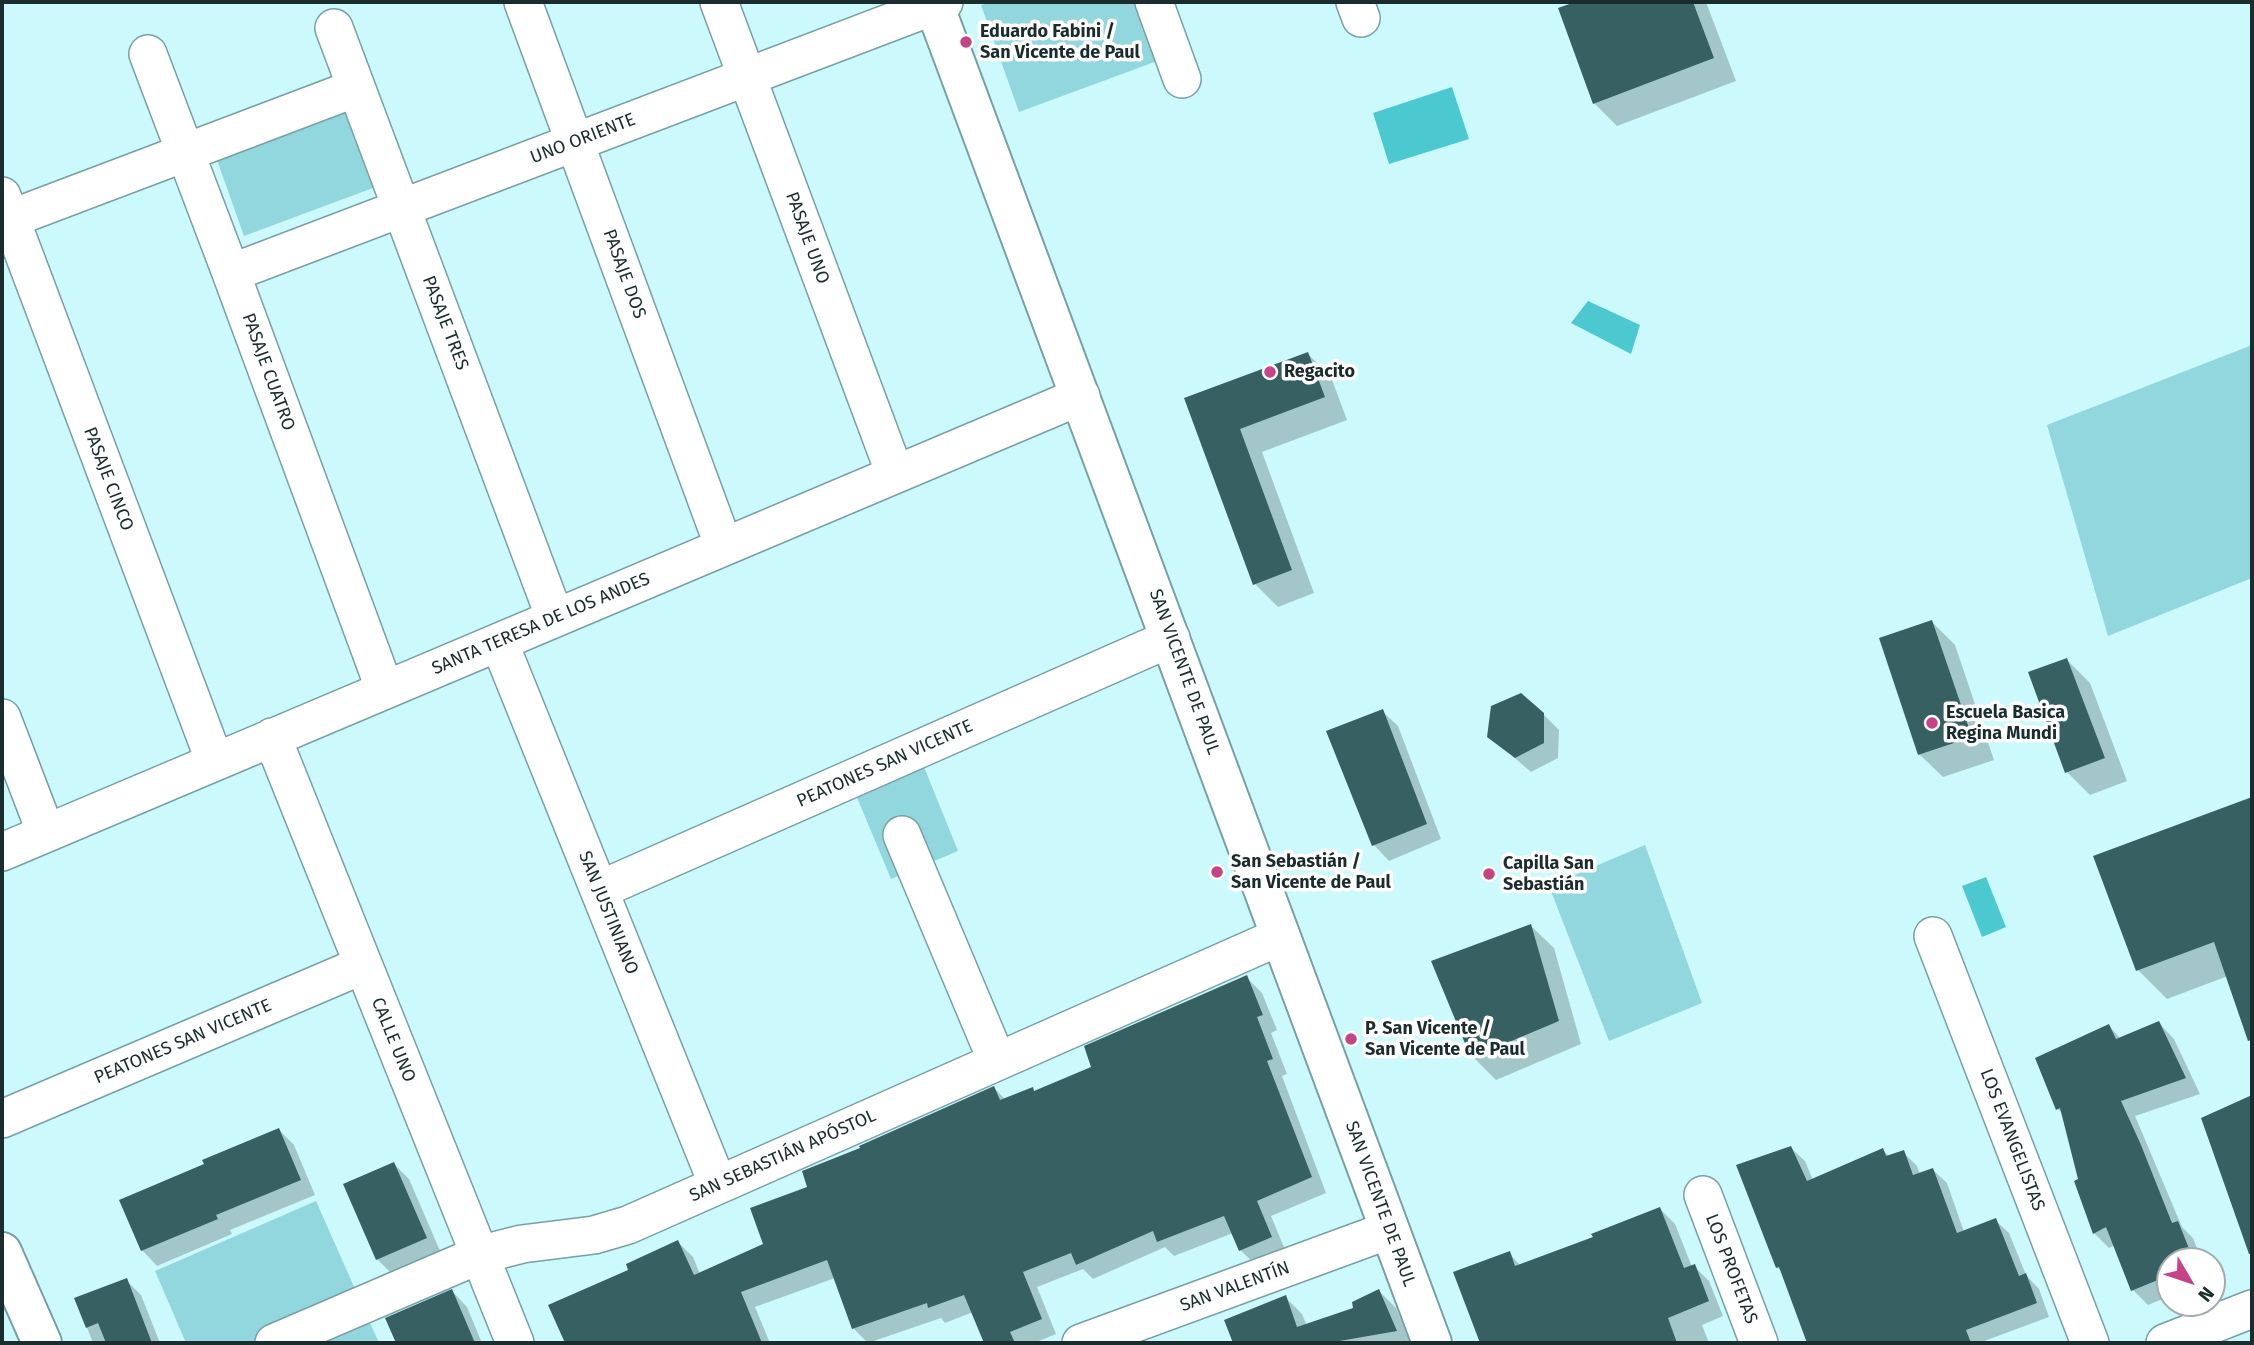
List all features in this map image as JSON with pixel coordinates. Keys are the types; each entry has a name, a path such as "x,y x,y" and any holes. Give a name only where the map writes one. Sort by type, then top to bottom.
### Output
{"street":[{"name":"PASAJE DOS","path":"523,2 724,547"},
{"name":"PASAJE UNO","path":"719,2 895,474"},
{"path":"1154,2 1182,79"},
{"name":"UNO ORIENTE","path":"231,273 937,3"},
{"name":"SAN VICENTE DE PAUL","path":"937,3 1432,1343"},
{"name":"PASAJE TRES","path":"334,28 555,618"},
{"name":"PASAJE CUATRO","path":"148,54 385,690"},
{"path":"5,212 185,153 356,88"},
{"name":"PASAJE CINCO","path":"5,212 215,762"},
{"name":"SANTA TERESA DE LOS ANDES","path":"2,852 1081,396"},
{"name":"PEATONES SAN VICENTE","path":"599,890 1171,638"},
{"name":"SAN JUSTINIANO","path":"499,642 718,1185"},
{"path":"2,718 46,834"},
{"name":"CALLE UNO","path":"272,737 515,1343"},
{"path":"902,835 997,1061"},
{"name":"SAN SEBASTIÁN APÓSTOL","path":"274,1343 480,1255 523,1244 606,1232 628,1225 1281,936"},
{"name":"LOS EVANGELISTAS","path":"1933,936 2090,1343"},
{"name":"PEATONES SAN VICENTE","path":"2,1119 363,965"},
{"name":"LOS PROFETAS","path":"1703,1195 1759,1343"},
{"name":"SAN VALENTÍN","path":"1081,1343 1389,1230"},
{"path":"2,1252 42,1343"},
{"path":"2165,1343 2252,1309"}],"shaded area":[{"path":"991,2 1139,2 1160,60 1019,112 981,5"},
{"path":"1452,87 1469,139 1389,164 1373,113"},
{"path":"345,113 373,188 244,236 217,160"},
{"path":"1588,301 1640,325 1631,354 1571,323"},
{"path":"2252,345 2252,578 2108,636 2047,425"},
{"path":"924,767 958,851 891,879 856,795"},
{"path":"1645,845 1702,1003 1609,1041 1549,886"},
{"path":"1986,877 2006,927 1982,937 1962,886"},
{"path":"316,1201 379,1343 186,1343 155,1271"}],"building":[{"path":"1575,2 1693,2 1714,58 1593,104 1558,8"},
{"path":"1308,352 1325,397 1240,429 1292,570 1253,585 1184,398"},
{"path":"1932,620 1972,737 1918,755 1879,638"},
{"path":"2067,658 2105,758 2065,773 2028,672"},
{"path":"1521,693 1544,713 1544,743 1515,758 1487,737 1491,706"},
{"path":"1383,709 1427,824 1372,846 1326,731"},
{"path":"2252,797 2252,1040 2248,1041 2214,942 2136,971 2093,856"},
{"path":"1531,924 1559,1021 1471,1058 1431,961"},
{"path":"1247,975 1263,1015 1257,1017 1273,1059 1267,1061 1312,1177 1257,1201 1272,1237 1239,1251 1224,1216 1157,1242 1153,1231 1076,1265 1071,1253 1023,1272 1042,1319 1010,1332 1015,1343 984,1343 964,1295 928,1308 927,1303 852,1329 827,1260 741,1292 762,1343 565,1343 548,1305 628,1270 626,1264 678,1240 694,1275 763,1244 750,1208 807,1187 802,1171 860,1148 859,1146 994,1086 1000,1100 1033,1087 1034,1091 1091,1067 1084,1046"},
{"path":"2159,1021 2186,1078 2121,1101 2172,1223 2178,1221 2188,1247 2156,1247 2156,1281 2131,1291 2106,1227 2093,1234 2074,1181 2078,1179 2060,1108 2056,1110 2035,1058 2109,1024 2116,1039"},
{"path":"2252,1095 2252,1254 2249,1254 2201,1118"},
{"path":"279,1128 301,1180 216,1215 218,1219 141,1251 119,1200 204,1164 202,1160"},
{"path":"1791,1146 1807,1181 1883,1148 1886,1156 1904,1150 1913,1175 1933,1168 1957,1233 1996,1218 2019,1276 2026,1273 2037,1303 1966,1330 1971,1343 1807,1343 1779,1267 1776,1268 1736,1165"},
{"path":"394,1162 427,1238 376,1260 343,1184"},
{"path":"1660,1207 1684,1268 1695,1264 1709,1301 1668,1318 1677,1343 1480,1343 1453,1272 1510,1251 1515,1266 1593,1237 1591,1234"},
{"path":"127,1278 152,1343 106,1343 98,1323 86,1328 74,1298"},
{"path":"452,1289 475,1343 396,1343 385,1318"},
{"path":"1379,1289 1397,1331 1328,1343 1233,1343 1224,1320 1286,1295 1297,1327 1353,1308 1352,1302"}],"place":[{"name":"Eduardo Fabini / San Vicente de Paul","path":"966,42"},
{"name":"Regacito","path":"1270,372"},
{"name":"Escuela Basica Regina Mundi","path":"1932,723"},
{"name":"San Sebastián / San Vicente de Paul","path":"1217,872"},
{"name":"Capilla San Sebastián","path":"1489,874"},
{"name":"P. San Vicente / San Vicente de Paul","path":"1351,1039"}]}
